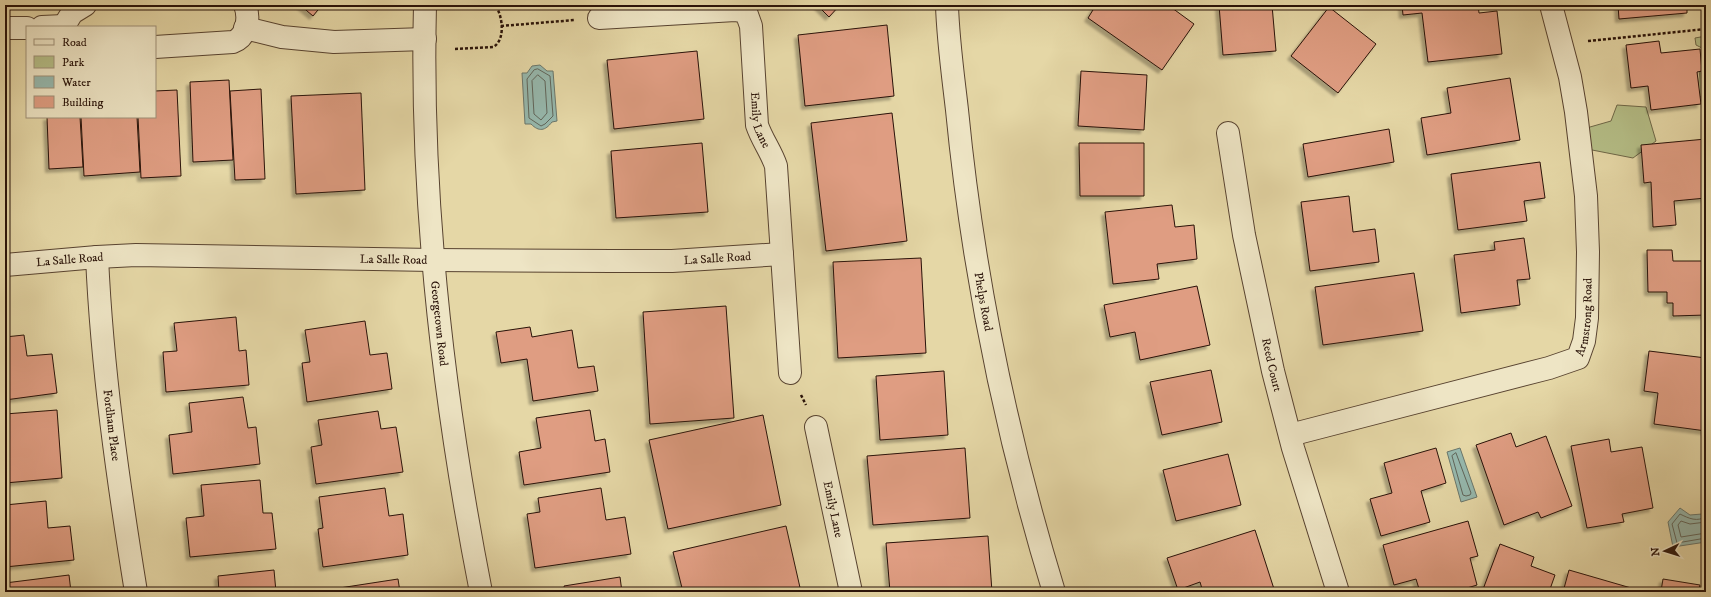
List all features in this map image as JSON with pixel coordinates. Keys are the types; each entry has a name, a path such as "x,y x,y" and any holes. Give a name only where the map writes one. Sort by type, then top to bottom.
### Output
{"street":[{"path":"66,26 72,13 84,5"},
{"path":"156,47 233,42 239,40 247,22 245,5"},
{"name":"Georgetown Road","path":"426,5 426,138 433,260 454,447 481,592"},
{"name":"Phelps Road","path":"947,5 963,178 986,321 1013,448 1054,592"},
{"name":"Armstrong Road","path":"1290,435 1549,368 1578,358 1584,341 1587,318 1588,252 1586,196 1576,112 1571,84 1552,5"},
{"name":"Emily Lane","path":"599,18 735,10 746,12 751,26 757,125 761,136 771,151 776,166 790,373"},
{"path":"5,28 26,28"},
{"path":"245,28 282,37 334,42 425,39"},
{"name":"Reed Court","path":"1228,133 1244,235 1256,297 1290,435 1338,592"},
{"name":"La Salle Road","path":"5,265 136,255 433,260 672,261 782,254"},
{"name":"Fordham Place","path":"97,257 99,294 117,472 136,592"},
{"name":"Emily Lane","path":"816,427 851,592"}],"path":[{"path":"455,8 497,8 500,14 501,26 501,39 498,44 493,47 455,49"},
{"path":"501,26 599,18"},
{"path":"1588,40 1706,29"},
{"path":"790,373 816,427"}],"green space":[{"path":"1706,36 1706,50 1696,45 1695,38"},
{"path":"1706,61 1706,101 1698,95 1700,67"},
{"path":"1617,105 1646,107 1656,141 1633,158 1587,149 1582,135 1590,127 1611,121"}],"water":[{"path":"540,65 547,71 553,71 557,121 552,122 544,129 539,129 531,124 525,124 522,73 527,73 532,66"},
{"path":"1460,448 1477,497 1461,502 1447,452"},
{"path":"1680,508 1690,515 1702,514 1706,510 1706,542 1673,547 1668,522"}],"building":[{"path":"300,5 322,5 313,16"},
{"path":"817,5 840,5 829,17"},
{"path":"1096,5 1168,5 1194,24 1162,70 1088,18"},
{"path":"1219,5 1272,5 1276,51 1223,55"},
{"path":"1402,5 1478,5 1479,13 1497,11 1502,54 1428,62 1422,13 1403,15"},
{"path":"1618,5 1687,5 1687,13 1619,19"},
{"path":"1329,7 1376,44 1338,93 1291,56"},
{"path":"887,25 894,96 805,106 798,35"},
{"path":"1659,41 1661,53 1700,49 1702,71 1697,72 1701,104 1651,110 1648,86 1631,88 1626,45"},
{"path":"697,51 704,119 614,129 607,60"},
{"path":"1081,71 1147,75 1144,130 1078,126"},
{"path":"1510,78 1520,140 1427,155 1421,118 1451,113 1447,88"},
{"path":"229,80 233,160 193,162 190,82"},
{"path":"261,89 265,179 235,180 230,91"},
{"path":"177,90 181,176 141,178 138,118 156,118 156,91"},
{"path":"361,93 365,190 296,194 291,96"},
{"path":"892,113 907,241 826,251 811,123"},
{"path":"47,118 80,118 83,167 49,169"},
{"path":"81,118 137,118 140,172 84,176"},
{"path":"1389,129 1394,162 1308,177 1303,144"},
{"path":"1706,139 1706,198 1674,201 1676,225 1653,227 1651,182 1644,183 1641,145"},
{"path":"702,143 708,212 616,218 611,151"},
{"path":"1079,143 1144,143 1144,196 1080,196"},
{"path":"1540,162 1545,198 1524,201 1527,221 1458,230 1451,174"},
{"path":"1349,196 1353,232 1375,229 1379,262 1310,271 1301,202"},
{"path":"1172,205 1175,227 1194,225 1197,259 1157,264 1159,279 1113,284 1105,212"},
{"path":"1524,238 1530,279 1517,280 1520,305 1461,313 1454,255 1495,250 1494,242"},
{"path":"1647,250 1672,250 1673,261 1706,261 1706,315 1673,316 1673,303 1667,303 1667,292 1648,292"},
{"path":"921,258 926,353 838,358 833,262"},
{"path":"1414,273 1423,331 1323,345 1315,287"},
{"path":"1197,286 1210,345 1140,360 1135,332 1110,337 1104,305"},
{"path":"726,306 734,418 650,424 643,312"},
{"path":"236,317 239,351 246,350 249,385 166,392 163,352 177,351 174,323"},
{"path":"365,321 370,355 387,353 392,389 307,402 302,363 310,362 305,330"},
{"path":"530,327 532,337 572,330 578,368 594,366 598,391 533,401 527,359 501,363 496,332"},
{"path":"24,335 27,356 52,354 57,393 5,400 5,337"},
{"path":"1649,351 1706,358 1706,431 1654,424 1658,393 1644,391"},
{"path":"1211,370 1222,422 1162,435 1150,382"},
{"path":"944,371 948,435 880,440 876,376"},
{"path":"243,397 248,428 256,427 260,464 173,474 169,435 192,432 189,403"},
{"path":"57,410 62,478 5,483 5,414"},
{"path":"590,410 595,441 605,439 610,472 524,485 519,452 541,448 536,418"},
{"path":"378,411 381,429 396,427 403,472 316,484 311,447 322,445 318,420"},
{"path":"763,415 781,505 668,529 649,440"},
{"path":"1511,433 1516,447 1546,436 1572,506 1541,518 1538,512 1504,525 1476,445"},
{"path":"1609,439 1611,452 1642,447 1653,508 1622,514 1624,522 1587,528 1571,446"},
{"path":"965,448 970,518 873,525 867,456"},
{"path":"1436,448 1446,483 1421,491 1430,522 1381,536 1370,499 1392,493 1384,463"},
{"path":"1228,454 1241,505 1176,521 1163,470"},
{"path":"260,480 263,513 272,513 276,549 190,557 186,518 204,516 201,485"},
{"path":"385,488 389,516 403,514 408,555 323,567 318,529 323,528 319,497"},
{"path":"601,488 606,520 625,517 631,554 535,568 527,514 540,512 538,498"},
{"path":"46,501 48,528 70,526 74,560 5,567 5,505"},
{"path":"1468,521 1478,556 1470,558 1477,585 1454,592 1420,592 1416,579 1394,585 1383,545"},
{"path":"786,526 801,592 683,592 673,552"},
{"path":"1255,530 1274,589 1264,592 1203,592 1200,582 1178,590 1167,558"},
{"path":"988,536 992,592 890,592 886,543"},
{"path":"1500,544 1534,557 1531,566 1555,575 1549,592 1482,592"},
{"path":"274,570 276,592 219,592 218,576"},
{"path":"1569,570 1638,590 1638,592 1563,592"},
{"path":"69,575 71,592 5,592 5,583"},
{"path":"620,577 622,592 565,592 564,586"},
{"path":"398,579 400,592 333,592 333,589"},
{"path":"1663,579 1700,585 1698,592 1657,592 1661,591"}]}
